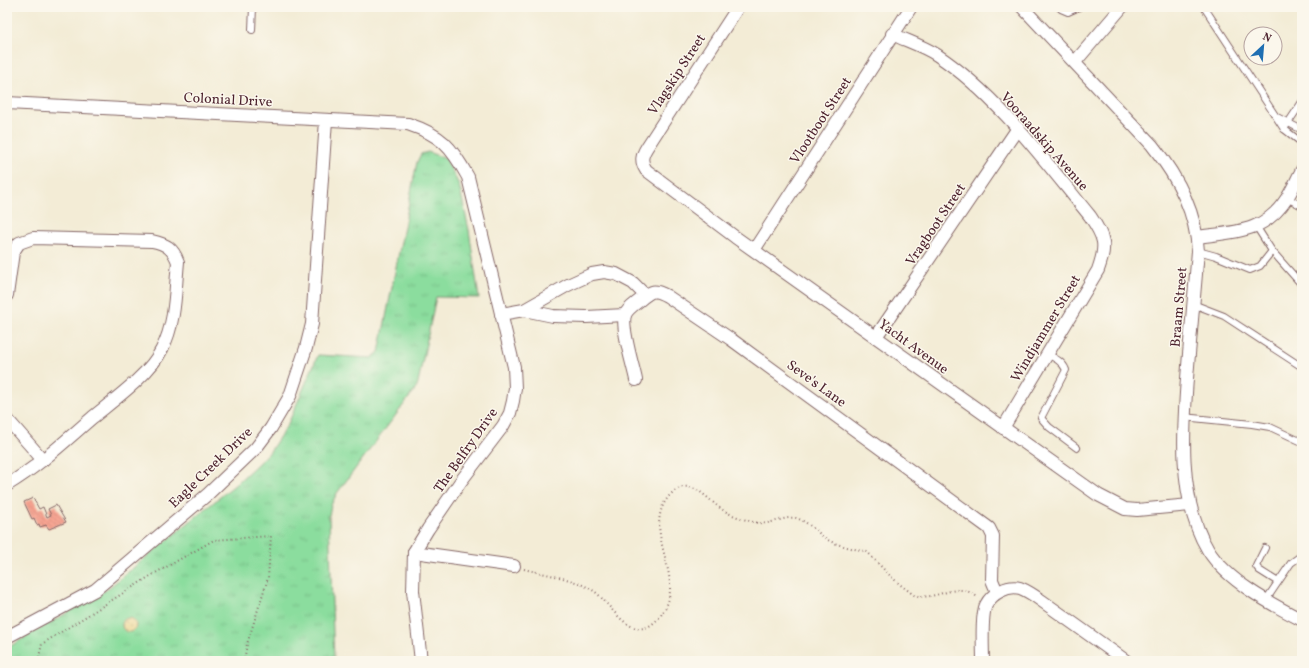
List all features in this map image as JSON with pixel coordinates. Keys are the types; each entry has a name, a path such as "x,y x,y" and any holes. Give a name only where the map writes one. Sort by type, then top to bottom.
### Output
{"street":[{"name":"Vlagskip Street","path":"642,159 643,153 738,7"},
{"name":"Vlootboot Street","path":"754,250 892,34 911,7"},
{"name":"Braam Street","path":"1022,7 1147,139 1165,160 1185,196 1197,237 1198,251 1183,418 1184,454 1190,505 1196,525 1208,551 1229,573 1246,588 1302,620"},
{"path":"1075,62 1122,7"},
{"name":"Vooraadskip Avenue","path":"892,34 921,46 936,55 979,89 1018,128 1090,216 1099,229 1103,240"},
{"name":"Colonial Drive","path":"7,103 408,124 427,130 442,141"},
{"name":"Eagle Creek Drive","path":"7,637 95,590 208,494 256,448 271,428 290,396 306,348 312,324 326,120"},
{"name":"Vragboot Street","path":"876,337 1018,128"},
{"name":"The Belfry Drive","path":"421,661 413,592 414,552 461,481 503,426 510,413 515,388 514,367 468,177 457,156 442,141"},
{"name":"Yacht Avenue","path":"642,159 642,165 646,170 735,237 1098,495 1125,509 1137,510 1190,505"},
{"path":"1197,237 1236,232 1264,222 1287,198 1302,170"},
{"path":"7,295 13,252 19,243 32,238 152,241 164,243 172,250 178,262 172,321 163,348 149,368 43,460 23,476 7,485"},
{"name":"Windjammer Street","path":"1003,428 1098,270 1103,251 1103,240"},
{"path":"501,314 524,310 592,274 604,272 616,274 633,283 645,296 630,308 625,315 624,327 636,380"},
{"name":"Seve's Lane","path":"645,296 650,292 658,291 726,335 989,528 993,536 992,580 997,592"},
{"path":"524,310 553,316 586,317 625,315"},
{"path":"7,419 43,460"},
{"path":"414,552 514,566"},
{"path":"983,661 985,605 997,592 1010,588 1019,588 1030,592 1126,661"}],"lane":[{"path":"252,30 253,7"},
{"path":"1059,7 1068,12 1079,7"},
{"path":"1204,7 1284,129 1302,143"},
{"path":"1284,129 1302,102"},
{"path":"1277,117 1302,130"},
{"path":"1287,198 1302,206"},
{"path":"1256,226 1272,251 1302,285"},
{"path":"1198,251 1216,256 1250,270 1260,266 1272,251"},
{"path":"1193,304 1224,316 1302,367"},
{"path":"1047,354 1065,366 1066,370 1040,418 1077,448"},
{"path":"1183,418 1270,427 1302,442"},
{"path":"1266,548 1256,566 1259,570 1278,582"},
{"path":"1266,600 1291,563 1302,555"}],"path":[{"path":"514,566 575,582 595,592 613,612 631,626 643,628 658,620 665,611 670,598 670,575 661,545 660,521 663,507 672,493 682,488 691,487 702,492 723,510 750,521 760,524 795,518 808,524 837,545 867,552 892,579 914,595 929,596 958,589 972,592 985,605"},
{"path":"38,661 42,644 152,575 214,540 271,536 268,578 247,644 244,661"}],"green space":[{"path":"428,152 446,159 459,185 469,230 479,298 436,297 417,387 337,493 331,505 329,517 334,661 7,661 7,648 106,590 236,484 269,453 288,424 318,355 372,358 379,352 417,162 421,154"}],"sand":[{"path":"129,618 134,620 136,625 134,630 129,632 124,630 122,625 124,620"}],"building":[{"path":"33,498 39,509 43,507 47,517 51,515 48,509 56,505 66,522 49,529 46,525 40,527 39,524 37,525 34,518 32,519 24,502"}]}
